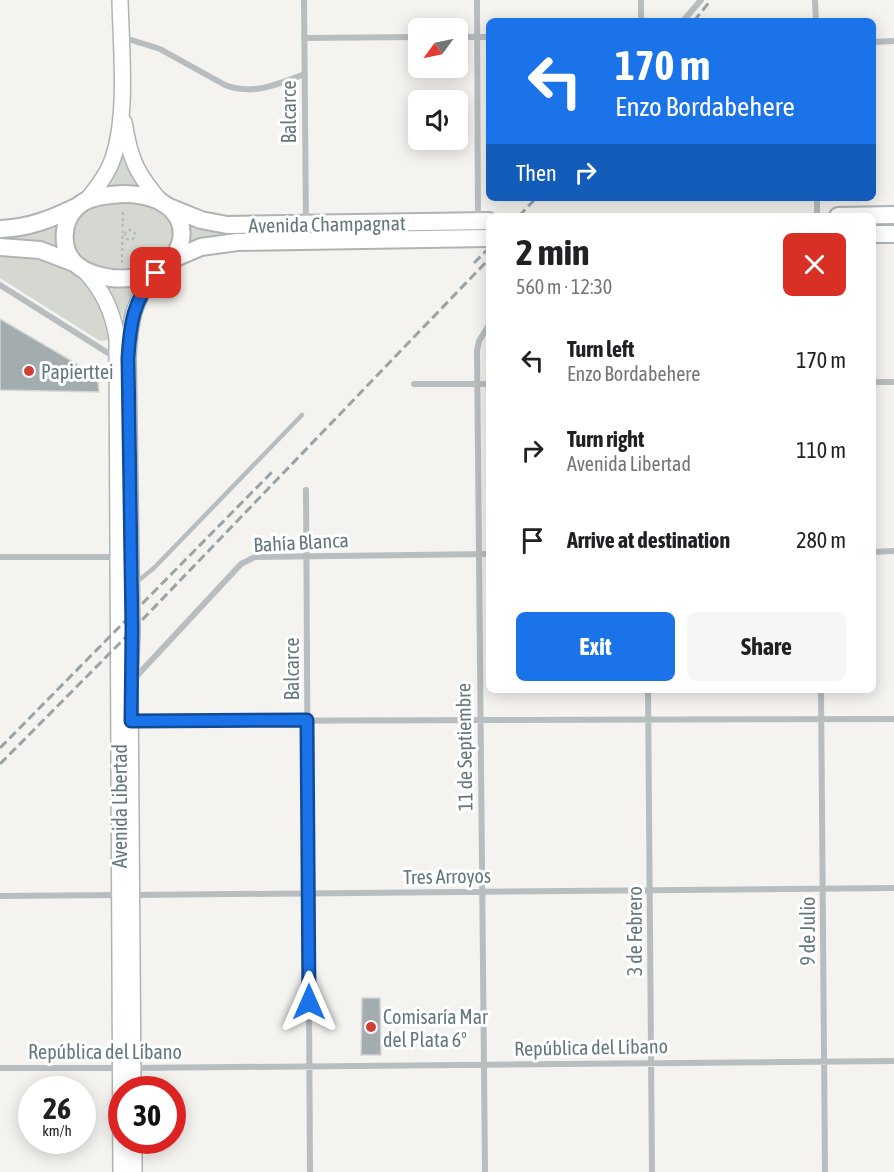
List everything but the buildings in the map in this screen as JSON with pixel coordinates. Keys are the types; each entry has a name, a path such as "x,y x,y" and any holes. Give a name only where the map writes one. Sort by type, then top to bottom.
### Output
{"highway":[{"path":"0,228 35,225 107,195 124,194 143,195 166,205 177,217 181,229 181,243 166,264 137,276 119,278 105,277 40,250 0,247"},
{"path":"79,266 66,249 64,234 67,221 82,204"},
{"name":"Avenida Champagnat","path":"166,205 201,220 220,224 483,221"},
{"path":"876,215 894,215"},
{"path":"876,234 894,234"},
{"name":"Avenida Champagnat","path":"166,264 201,247 237,242 486,238"}],"main road":[{"path":"82,204 104,178 113,159 121,109 120,0"},
{"path":"121,109 135,166 144,182 166,205"},
{"name":"Avenida Libertad","path":"122,1172 127,1068 125,556 128,358 131,318 140,297 166,264"},
{"name":"Avenida Libertad","path":"79,266 100,291 110,308 117,338 125,556 132,585 130,682 125,721"},
{"name":"Avenida Libertad","path":"127,1068 129,1076"},
{"path":"134,1154 134,1172"}],"street":[{"name":"Balcarce","path":"304,0 306,224"},
{"path":"477,0 483,221"},
{"path":"641,0 641,18"},
{"path":"686,18 701,0"},
{"path":"815,0 816,18"},
{"path":"120,37 160,49 236,89 266,88 305,74"},
{"path":"304,38 408,37"},
{"path":"468,37 486,37"},
{"path":"876,42 894,41"},
{"path":"0,285 116,358"},
{"name":"11 de Septiembre","path":"485,1172 477,351 479,341 486,330"},
{"path":"876,382 894,382"},
{"path":"414,384 486,384"},
{"name":"Balcarce","path":"306,490 309,1172"},
{"path":"876,552 894,551"},
{"name":"Bahía Blanca","path":"130,682 245,561 255,557 486,554"},
{"path":"0,557 125,556"},
{"name":"3 de Febrero","path":"648,693 652,1172"},
{"name":"9 de Julio","path":"821,693 825,1172"},
{"path":"125,721 894,719"},
{"name":"Tres Arroyos","path":"0,896 894,888"},
{"name":"República del Líbano","path":"0,1068 894,1061"}],"lane":[{"path":"132,585 154,568 302,416"}],"path":[{"path":"122,272 123,200"}],"shaded area":[{"path":"124,152 141,188 125,186 105,188 118,169"},
{"path":"134,200 157,208 169,218 173,228 173,238 169,249 160,260 127,271 110,271 93,267 79,255 75,247 73,230 76,222 88,208 97,204"},
{"path":"186,222 486,227 486,233 186,247"},
{"path":"59,225 60,250 0,241 0,234 27,234"},
{"path":"0,256 32,258 76,275 97,298 108,326 108,340 100,341 0,278"},
{"path":"101,282 141,283 129,302 123,319 118,307"}],"railway":[{"path":"696,18 711,0"},
{"path":"522,213 533,201"},
{"path":"474,263 486,251"},
{"path":"0,764 118,645 486,262"},
{"path":"0,748 272,472"}],"place":[{"name":"Papierttei","path":"29,371"},
{"name":"Comisaría Mar del Plata 6°","path":"371,1027"}],"route":[{"path":"156,273 145,288 131,318 128,358 131,721 307,720 309,1002"}]}
